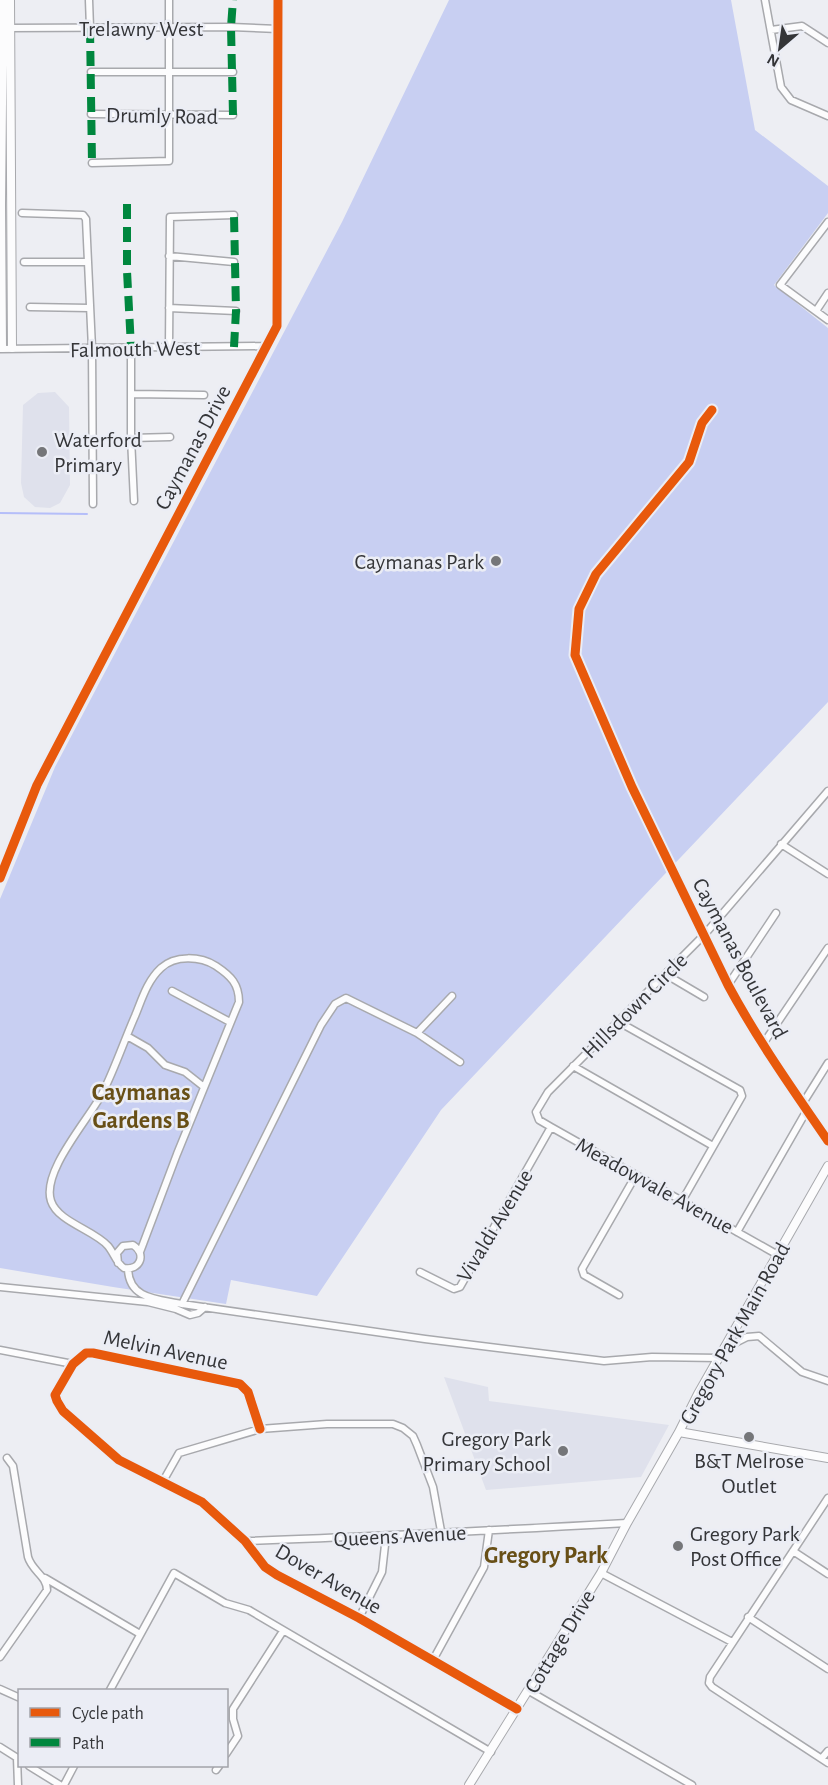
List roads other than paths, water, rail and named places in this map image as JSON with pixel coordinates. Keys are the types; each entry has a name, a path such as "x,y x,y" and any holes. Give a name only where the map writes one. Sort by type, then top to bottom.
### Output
{"street":[{"path":"3,0 12,348"},
{"path":"1,349 5,28 10,0"},
{"path":"89,0 90,28"},
{"path":"92,162 169,161 169,0"},
{"name":"Caymanas Drive","path":"0,878 37,785 277,326 278,0"},
{"path":"765,0 779,81 787,96 796,103 828,116"},
{"path":"771,30 802,26 828,43"},
{"name":"Trelawny West","path":"5,28 231,27 278,29"},
{"path":"91,72 233,72"},
{"name":"Drumly Road","path":"91,114 233,115"},
{"path":"22,213 85,217 92,348 93,504"},
{"path":"169,347 170,219 172,215 234,215"},
{"path":"828,222 780,285 828,320"},
{"path":"170,256 234,262"},
{"path":"24,262 87,262"},
{"path":"816,311 827,296"},
{"path":"30,307 89,308"},
{"path":"169,308 236,311"},
{"name":"Falmouth West","path":"1,349 267,346"},
{"path":"131,347 134,501"},
{"path":"132,394 204,395"},
{"name":"Caymanas Boulevard","path":"712,410 702,423 689,462 596,574 579,609 575,656 632,787 728,985 763,1044 828,1141"},
{"path":"131,438 170,436"},
{"name":"Hillsdown Circle","path":"536,1112 548,1092 705,934 781,844 827,794"},
{"path":"781,844 828,874"},
{"path":"728,985 776,913"},
{"path":"763,1044 828,948"},
{"path":"184,958 211,963 223,970 235,983 239,1002 140,1252 140,1262 137,1266 128,1269 118,1263 108,1246 57,1211 51,1201 55,1170 67,1146 84,1124 103,1092 127,1036 148,984 162,966 184,958"},
{"path":"665,974 704,997"},
{"path":"172,991 230,1022"},
{"path":"417,1033 452,996"},
{"path":"182,1304 321,1025 335,1004 346,998 417,1033 460,1062"},
{"path":"617,1021 740,1090 742,1096 682,1201"},
{"path":"127,1036 148,1048 165,1065 185,1072 204,1087"},
{"path":"803,1103 828,1063"},
{"path":"573,1066 713,1146"},
{"path":"737,1232 807,1110"},
{"name":"Meadowvale Avenue","path":"536,1112 539,1120 778,1255"},
{"name":"Vivaldi Avenue","path":"420,1272 454,1289 460,1287 551,1127"},
{"name":"Gregory Park Main Road","path":"828,1166 698,1394 679,1432 828,1458"},
{"path":"619,1295 584,1275 582,1269 636,1175"},
{"path":"118,1263 117,1253 123,1246 133,1245 140,1252"},
{"path":"128,1269 128,1278 135,1290 144,1296 182,1304 425,1340 604,1361 652,1357 719,1358"},
{"path":"0,1287 148,1302 190,1315 198,1313 205,1307"},
{"path":"725,1348 747,1337 759,1336 802,1372 828,1381"},
{"path":"0,1350 73,1364"},
{"name":"Melvin Avenue","path":"73,1364 86,1353 93,1353 240,1384 248,1392 260,1429"},
{"name":"Dover Avenue","path":"73,1364 55,1395 57,1401 63,1410 119,1460 202,1502 245,1541 265,1566 277,1575 359,1618 517,1709"},
{"path":"162,1483 179,1453 260,1429 327,1424 393,1424 403,1428 412,1436 433,1487 441,1531"},
{"name":"Cottage Drive","path":"469,1785 601,1573 679,1432"},
{"path":"0,1657 44,1598 47,1590 47,1584 31,1565 28,1557 13,1466 8,1458"},
{"path":"828,1498 748,1617 710,1677 709,1683 712,1688 825,1760 828,1751"},
{"name":"Queens Avenue","path":"245,1541 627,1523"},
{"path":"433,1660 484,1567 489,1530"},
{"path":"359,1618 382,1572 386,1536"},
{"path":"793,1551 828,1574"},
{"path":"111,1689 174,1573 225,1603 249,1610 491,1752"},
{"path":"601,1573 732,1642"},
{"path":"42,1576 140,1634"},
{"path":"748,1617 828,1669"},
{"path":"228,1751 237,1736 233,1709 283,1631"},
{"path":"0,1689 18,1697"},
{"path":"529,1691 692,1785"},
{"path":"0,1747 18,1759 18,1785"},
{"path":"31,1767 62,1785 73,1767"}],"waterway":[{"path":"0,513 87,514"}],"place":[{"name":"Waterford Primary","path":"42,452"},
{"name":"Caymanas Park","path":"496,561"},
{"name":"B&T Melrose Outlet","path":"749,1437"},
{"name":"Gregory Park Primary School","path":"563,1451"},
{"name":"Gregory Park Post Office","path":"678,1546"}],"district":[{"name":"Caymanas Gardens B","path":"141,1106"},
{"name":"Gregory Park","path":"546,1555"}]}
